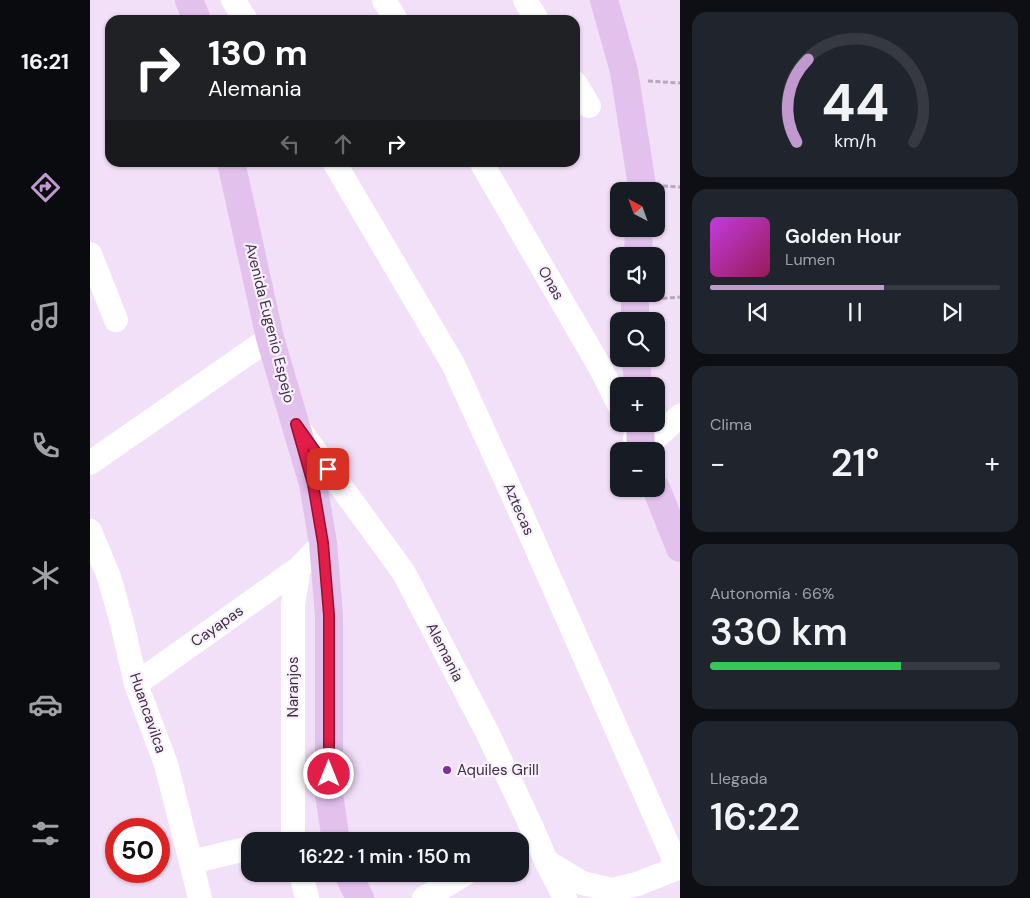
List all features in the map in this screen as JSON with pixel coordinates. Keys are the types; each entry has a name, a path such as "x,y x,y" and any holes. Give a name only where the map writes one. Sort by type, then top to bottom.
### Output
{"main road":[{"path":"189,0 195,15"},
{"path":"604,0 625,80 641,182"},
{"name":"Avenida Eugenio Espejo","path":"232,167 270,338 313,484 323,543 329,615 330,794 335,832"},
{"path":"660,497 679,541"},
{"path":"352,882 360,898"}],"street":[{"path":"233,0 243,15"},
{"path":"384,0 393,15"},
{"path":"525,0 534,15"},
{"path":"580,91 589,106"},
{"name":"Aztecas","path":"337,167 453,364 679,867"},
{"name":"Onas","path":"484,167 610,387"},
{"path":"90,254 116,320"},
{"path":"90,463 270,338"},
{"path":"651,442 680,416"},
{"name":"Alemania","path":"296,424 404,573 487,732 525,832"},
{"name":"Huancavilca","path":"90,531 109,577 136,684 166,764 200,898"},
{"path":"299,568 323,543"},
{"name":"Cayapas","path":"136,684 299,568"},
{"name":"Naranjos","path":"288,832 293,604 299,568"},
{"name":"Alemania","path":"529,840 546,861 565,898"},
{"path":"191,862 241,850"},
{"path":"546,861 582,883 612,890 637,884 679,867"},
{"path":"303,882 307,898"},
{"path":"424,898 451,882"}],"path":[{"path":"625,80 680,83"}],"place":[{"name":"Aquiles Grill","path":"447,770"}],"route":[{"path":"328,469 296,424 313,484 323,543 329,615 329,774"}]}
